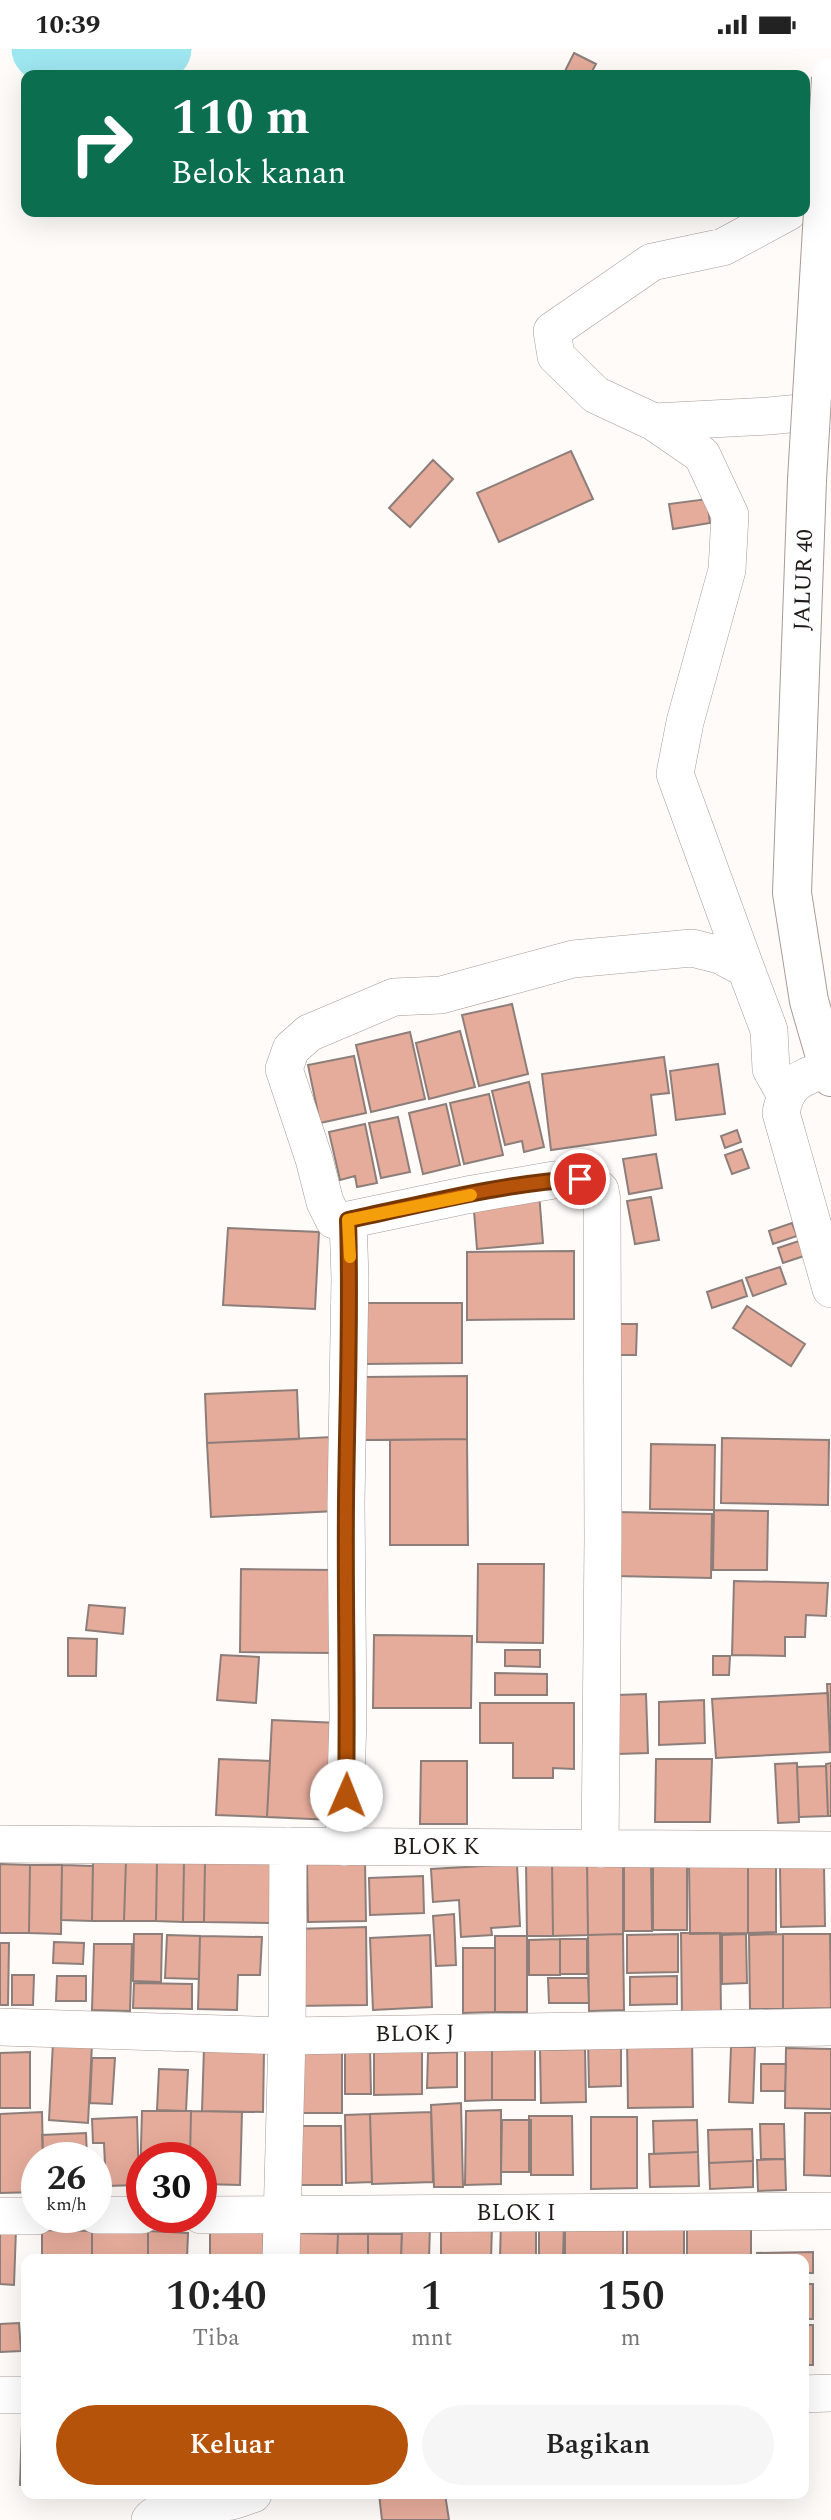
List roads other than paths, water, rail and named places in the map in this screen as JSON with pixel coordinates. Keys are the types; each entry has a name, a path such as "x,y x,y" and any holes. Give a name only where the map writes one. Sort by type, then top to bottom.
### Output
{"highway":[{"name":"JALUR 40","path":"830,1072 809,1001 792,893 807,480 831,78"}],"street":[{"path":"810,199 831,188"},
{"path":"779,217 723,247 652,262 552,331 556,356 596,395 654,422 702,455 730,515 727,571 688,710 675,774 769,1030 771,1069 785,1094"},
{"path":"654,422 831,410"},
{"path":"600,1849 603,1538 600,1190 591,1182 580,1179 554,1180 348,1220 334,1220 325,1202 314,1159 284,1069 292,1049 309,1033 394,997 441,995 573,959 692,948 720,954 746,969"},
{"path":"830,1072 802,1078 785,1094 781,1113 831,1289"},
{"path":"344,1847 348,1718 348,1220"},
{"name":"BLOK K","path":"0,1844 831,1850"},
{"path":"281,2254 287,2036 288,1846"},
{"name":"BLOK J","path":"0,2027 287,2036 831,2027"},
{"name":"BLOK I","path":"217,2215 831,2211"},
{"path":"0,2216 21,2216"},
{"path":"809,2394 831,2393"},
{"path":"0,2395 21,2395"},
{"path":"150,2520 155,2513 238,2499"}],"waterway":[{"path":"43,49 51,57 143,56 160,49"}]}
